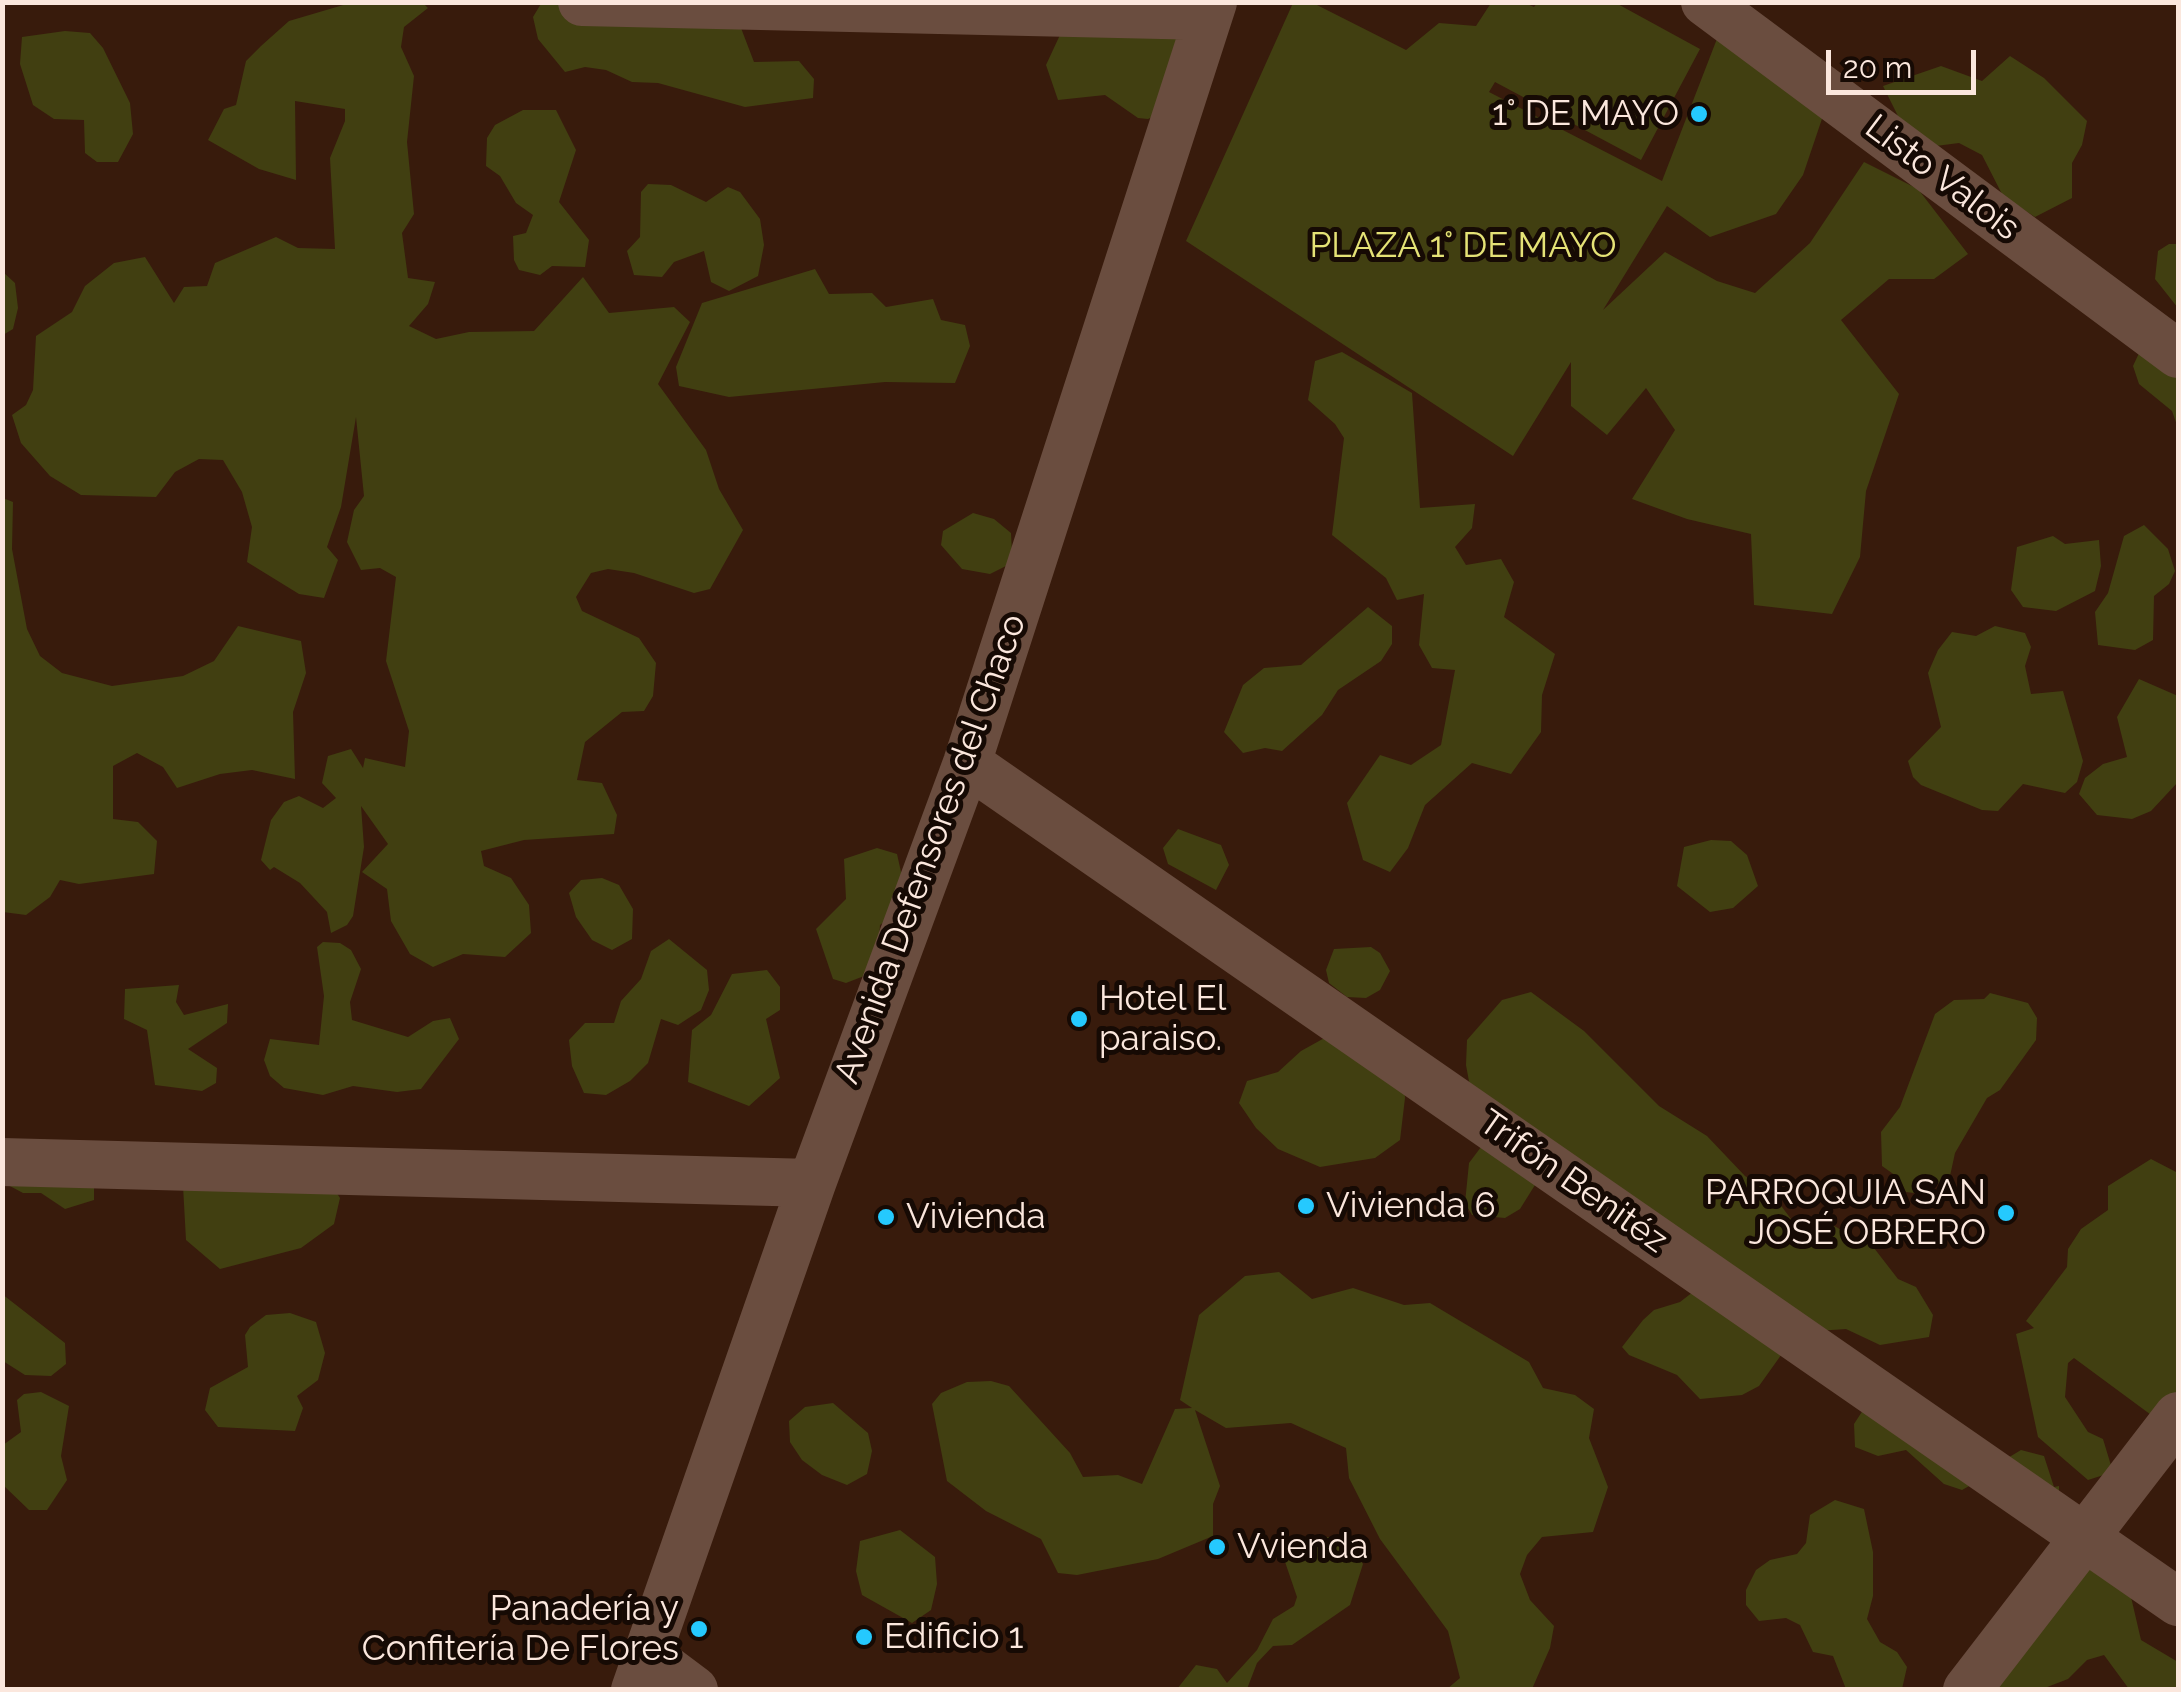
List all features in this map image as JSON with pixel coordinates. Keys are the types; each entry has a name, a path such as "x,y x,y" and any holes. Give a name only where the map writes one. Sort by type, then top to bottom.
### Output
{"street":[{"path":"582,2 1210,9"},
{"name":"Listo Valois","path":"1705,2 2178,354"},
{"name":"Avenida Defensores del Chaco","path":"640,1671 812,1183 967,763 1210,9"},
{"name":"Trifón Benitéz","path":"967,763 2178,1602"},
{"path":"2,1162 812,1183"},
{"path":"1967,1690 2178,1416"},
{"path":"640,1671 694,1690"}],"green space":[{"path":"542,2 575,3 741,28 754,62 799,61 814,79 813,98 745,107 658,83 632,82 606,70 585,67 565,72 538,39 533,17"},
{"name":"PLAZA 1° DE MAYO","path":"1614,2 1700,49 1641,160 1495,82 1489,92 1662,181 1720,31 1827,104 1803,175 1776,214 1710,237 1667,206 1603,310 1665,252 1717,281 1755,293 1810,243 1864,162 1918,189 1968,254 1934,279 1889,279 1841,320 1899,394 1866,491 1860,557 1832,614 1754,605 1751,534 1687,519 1632,499 1675,430 1646,388 1607,435 1571,406 1571,362 1513,456 1186,241 1293,3 1313,3 1406,50 1439,23 1476,26 1491,3 1525,3 1534,7 1537,3"},
{"path":"350,3 423,3 428,8 404,27 401,47 414,76 407,142 414,214 402,233 408,278 435,282 428,304 409,326 436,339 469,332 534,331 583,277 609,313 674,307 690,322 658,384 706,450 719,489 743,530 710,589 694,593 634,573 608,569 591,573 576,597 582,611 639,638 656,663 653,696 644,711 622,712 585,742 577,780 602,783 617,815 614,834 524,840 481,851 484,866 511,878 529,905 531,933 505,957 463,954 433,967 410,954 391,921 387,889 362,872 388,844 361,806 364,847 353,916 347,925 331,933 327,912 300,883 274,867 270,870 261,860 271,820 284,802 299,796 323,808 336,798 322,783 328,756 351,749 363,768 365,758 405,767 409,731 386,661 396,577 380,568 361,570 347,542 354,510 364,496 356,417 341,507 327,547 338,560 324,598 299,594 247,562 252,527 242,492 223,460 199,459 175,472 156,497 81,495 50,476 21,443 12,415 26,405 33,390 36,336 72,312 85,286 114,263 145,257 174,303 184,287 207,286 215,263 276,237 298,248 335,249 330,158 345,121 345,109 295,101 296,180 259,169 208,140 224,109 236,105 246,61 261,46 289,21"},
{"path":"1066,22 1189,30 1165,111 1148,119 1138,118 1105,95 1058,100 1046,65"},
{"path":"65,31 90,33 103,48 130,103 133,134 118,162 97,162 85,153 84,120 54,119 33,105 20,64 22,37"},
{"path":"2010,56 2044,78 2087,121 2082,145 2072,163 2072,198 2035,217 2003,196 1982,155 1959,143 1928,147 1900,120 1883,86 1941,66 1982,81"},
{"path":"523,110 556,110 576,150 559,202 589,240 585,267 552,266 540,275 519,270 514,260 513,236 526,233 533,215 516,203 500,176 486,166 487,138 495,125"},
{"path":"648,184 671,185 706,202 728,187 740,192 760,219 764,245 758,276 729,291 711,282 704,251 674,262 662,277 634,275 627,251 640,237 641,192"},
{"path":"2178,244 2178,308 2155,279 2158,251"},
{"path":"815,269 829,294 872,293 886,307 933,299 941,320 965,325 970,346 955,383 885,382 729,397 679,386 676,367 702,303"},
{"path":"3,272 15,283 18,308 13,329 3,335"},
{"path":"2178,328 2178,428 2172,411 2139,384 2133,366 2140,351"},
{"path":"1342,352 1412,393 1420,508 1475,504 1472,528 1455,547 1466,565 1501,559 1514,582 1504,617 1555,654 1542,695 1541,732 1511,774 1472,763 1425,805 1408,848 1390,872 1363,860 1347,803 1380,755 1411,765 1441,745 1455,670 1432,668 1419,645 1424,594 1397,600 1386,578 1332,535 1344,438 1335,424 1308,400 1315,361"},
{"path":"3,498 13,502 12,549 27,629 40,656 62,673 112,686 183,676 214,661 238,626 301,641 306,673 293,712 295,779 252,770 220,774 177,788 163,767 137,753 113,766 113,819 138,822 157,841 154,874 79,884 60,880 50,897 26,915 3,912"},
{"path":"973,513 994,519 1011,533 1012,553 1006,566 990,574 962,569 941,545 943,531"},
{"path":"2144,525 2168,549 2175,571 2169,584 2154,596 2153,640 2135,650 2098,645 2095,612 2108,593 2124,536"},
{"path":"2053,536 2065,544 2099,540 2101,566 2095,591 2056,611 2023,607 2011,590 2017,547"},
{"path":"1368,607 1392,626 1392,644 1381,661 1338,690 1322,715 1282,751 1265,748 1243,753 1224,732 1243,685 1264,668 1301,665"},
{"path":"1995,626 2025,633 2031,647 2025,666 2031,694 2063,691 2083,761 2077,782 2065,793 2023,784 1998,811 1982,810 1921,785 1913,777 1908,761 1941,727 1928,673 1938,650 1952,632 1976,636"},
{"path":"2139,679 2178,696 2178,782 2151,811 2132,819 2097,815 2079,794 2085,778 2103,764 2127,757 2117,717"},
{"path":"1178,829 1221,845 1229,865 1216,890 1168,864 1163,848"},
{"path":"1711,840 1731,841 1747,855 1758,886 1733,908 1710,912 1677,886 1684,847"},
{"path":"877,848 897,854 905,890 894,914 880,925 877,971 846,983 833,979 816,929 846,899 844,859"},
{"path":"602,878 619,885 633,909 632,939 612,950 592,940 576,917 569,893 581,880"},
{"path":"669,939 707,970 709,990 701,1010 678,1025 661,1019 648,1063 630,1081 606,1095 584,1093 572,1066 569,1040 585,1023 614,1023 621,1001 641,979 651,951"},
{"path":"323,942 340,943 351,950 361,969 350,1002 352,1020 408,1037 433,1021 450,1018 459,1039 421,1089 397,1092 353,1086 323,1095 284,1088 270,1076 264,1060 270,1039 319,1045 324,996 317,947"},
{"path":"1371,947 1380,953 1390,971 1380,990 1366,998 1347,997 1329,983 1326,970 1334,949"},
{"path":"767,970 780,987 780,1010 766,1019 780,1078 749,1106 688,1082 692,1030 711,1015 732,974"},
{"path":"179,985 176,1002 184,1015 228,1004 227,1023 188,1049 217,1068 216,1083 202,1091 155,1085 147,1030 124,1019 125,989"},
{"path":"1531,992 1584,1031 1659,1106 1707,1136 1745,1176 1770,1191 1797,1227 1808,1220 1827,1222 1874,1248 1898,1279 1916,1287 1933,1315 1929,1337 1880,1345 1846,1329 1817,1331 1789,1344 1759,1386 1742,1395 1700,1399 1677,1375 1629,1355 1622,1347 1643,1320 1654,1310 1680,1302 1711,1278 1633,1196 1535,1185 1520,1209 1505,1218 1472,1215 1465,1203 1469,1163 1481,1147 1466,1065 1467,1040 1502,1000"},
{"path":"1990,993 2028,1003 2037,1018 2036,1040 2000,1090 1987,1098 1955,1153 1950,1176 1922,1194 1906,1192 1899,1178 1882,1166 1881,1132 1900,1107 1935,1014 1954,1000 1984,999"},
{"path":"1337,1031 1402,1050 1405,1098 1400,1140 1375,1158 1320,1167 1278,1149 1256,1128 1239,1103 1247,1081 1278,1072 1301,1051"},
{"path":"45,1139 70,1155 94,1185 94,1200 65,1209 41,1193 23,1193 8,1185 27,1141"},
{"path":"311,1154 340,1198 334,1224 301,1248 220,1269 186,1240 183,1186"},
{"path":"2151,1159 2178,1173 2178,1401 2162,1423 2074,1358 2068,1363 2065,1397 2088,1432 2103,1439 2113,1472 2088,1480 2038,1437 2016,1334 2034,1328 2026,1321 2067,1267 2068,1249 2081,1229 2108,1210 2108,1186"},
{"path":"1279,1272 1312,1299 1353,1288 1404,1305 1430,1303 1529,1362 1543,1388 1575,1395 1594,1409 1589,1438 1608,1487 1593,1532 1542,1537 1527,1555 1520,1574 1530,1600 1554,1626 1550,1648 1532,1689 1447,1689 1460,1678 1448,1631 1380,1539 1349,1478 1346,1448 1291,1423 1226,1428 1195,1410 1220,1486 1213,1504 1213,1536 1158,1559 1077,1575 1058,1573 1041,1539 986,1511 947,1481 932,1404 941,1393 967,1382 991,1381 1009,1386 1070,1453 1083,1477 1118,1475 1142,1484 1175,1409 1192,1408 1180,1400 1199,1315 1245,1276"},
{"path":"2,1294 65,1343 66,1364 51,1376 25,1375 3,1361"},
{"path":"290,1313 316,1322 325,1353 318,1380 297,1396 303,1408 295,1431 218,1427 205,1410 210,1388 248,1367 245,1335 250,1327 266,1315"},
{"path":"41,1392 69,1406 61,1456 67,1480 47,1510 29,1510 3,1485 3,1445 21,1432 17,1400 24,1394"},
{"path":"833,1403 868,1433 872,1451 867,1474 847,1485 822,1475 802,1460 790,1442 789,1421 805,1407"},
{"path":"1865,1407 1980,1480 1962,1490 1944,1484 1906,1450 1878,1456 1855,1447 1854,1424"},
{"path":"2021,1450 2044,1456 2054,1487 2059,1486 2059,1508 2023,1522 1992,1499 2001,1462"},
{"path":"1835,1500 1864,1509 1873,1552 1873,1596 1867,1619 1880,1642 1897,1652 1907,1667 1902,1689 1846,1689 1833,1656 1813,1652 1800,1625 1786,1618 1759,1621 1746,1605 1746,1590 1756,1570 1770,1560 1797,1554 1806,1543 1810,1515"},
{"path":"900,1530 935,1557 937,1584 931,1610 912,1623 862,1595 856,1571 860,1541"},
{"path":"1334,1537 1353,1546 1363,1564 1350,1605 1292,1645 1273,1646 1257,1663 1247,1689 1177,1689 1196,1665 1217,1669 1227,1683 1257,1650 1273,1619 1294,1606 1297,1597 1283,1556 1294,1547"},
{"path":"2091,1565 2131,1597 2141,1640 2178,1662 2178,1689 2129,1689 2104,1655 2087,1660 2068,1679 2042,1689 1939,1690"}],"place":[{"name":"1° DE MAYO","path":"1699,114"},
{"name":"Hotel El paraiso.","path":"1079,1019"},
{"name":"Vivienda 6","path":"1306,1206"},
{"name":"PARROQUIA SAN JOSÉ OBRERO","path":"2006,1213"},
{"name":"Vivienda","path":"886,1217"},
{"name":"Vvienda","path":"1217,1547"},
{"name":"Panadería y Confitería De Flores","path":"699,1629"},
{"name":"Edificio 1","path":"864,1637"}]}
